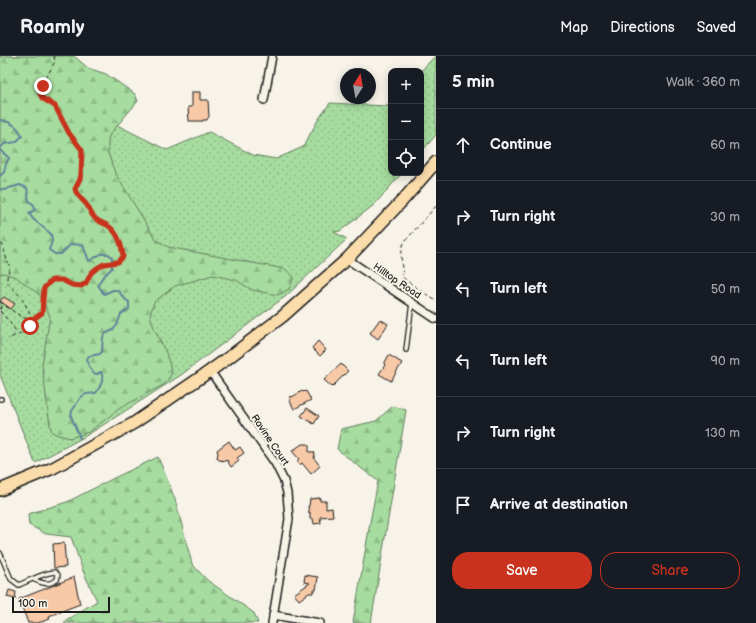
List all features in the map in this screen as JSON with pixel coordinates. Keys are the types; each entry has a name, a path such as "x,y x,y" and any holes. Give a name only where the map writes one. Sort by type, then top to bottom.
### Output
{"main road":[{"path":"0,490 53,468 134,423 210,371 283,316 347,259 403,200 436,162"}],"street":[{"path":"264,100 272,56"},
{"name":"Hilltop Road","path":"347,259 436,319"},
{"name":"Ravine Court","path":"210,371 275,463 284,481 289,519 272,623"},
{"path":"273,615 320,623"}],"lane":[{"path":"406,350 412,303"},
{"path":"0,553 11,579 19,585 51,572 55,572 58,575 53,583 44,584 34,579"}],"path":[{"path":"0,302 25,318 35,318 42,313 44,288 52,280 62,280 72,285 81,286 86,283 91,273 97,268 106,264 118,262 123,257 123,251 117,236 109,227 94,218 88,205 75,192 81,174 82,150 69,133 55,106 42,98 40,94 40,90 55,61 54,56"},
{"path":"436,206 405,241 402,247 402,258 403,278 436,301"},
{"path":"0,244 3,245 10,268 7,275 10,286 20,295 32,319"},
{"path":"4,304 0,310 18,334"},
{"path":"8,339 27,330 32,319"}],"green space":[{"path":"0,56 74,56 91,112 167,150 209,132 253,155 276,159 303,147 318,120 330,103 388,105 388,176 399,176 374,205 340,231 334,232 347,239 286,296 181,375 84,437 35,463 0,375"},
{"path":"0,56 74,56 88,68 106,74 135,94 138,101 110,134 108,140 108,153 115,173 156,240 168,247 285,269 294,277 289,289 278,295 252,290 236,280 213,275 175,286 154,302 150,315 154,328 166,353 172,373 165,384 120,408 89,432 70,438 52,432 50,426 42,365 50,316 40,295 16,277 3,273 0,274"},
{"path":"436,56 436,135 424,149 424,68"},
{"path":"393,406 406,410 371,623 353,623 378,481 337,449 341,429 376,421"},
{"path":"158,457 175,499 192,564 207,580 254,613 258,623 64,623 66,620 97,601 83,571 71,537 46,534 29,525 28,514 67,502"}],"building":[{"path":"192,92 200,92 200,100 208,100 209,117 207,120 189,121 188,107 192,107"},
{"path":"4,297 15,304 11,309 0,301"},
{"path":"380,319 388,324 378,339 370,333"},
{"path":"318,341 326,350 320,356 312,348"},
{"path":"389,355 402,363 391,381 379,374"},
{"path":"341,364 348,371 332,387 324,380"},
{"path":"302,391 306,391 311,400 294,409 290,401 291,396 292,397"},
{"path":"307,408 319,416 314,424 301,416"},
{"path":"229,441 235,450 240,447 244,453 237,458 239,461 231,467 227,460 219,460 217,458 217,450"},
{"path":"302,444 308,444 309,452 314,452 314,458 320,466 311,474 302,463 300,465 297,461 299,459 292,451"},
{"path":"320,498 320,501 326,501 326,509 332,508 333,516 320,517 321,523 314,524 313,519 310,519 308,506 310,499"},
{"path":"64,543 66,567 54,568 53,544"},
{"path":"305,575 318,577 316,590 313,590 313,593 309,593 299,600 294,594 310,583 304,582"},
{"path":"74,577 80,604 49,616 50,619 38,623 28,623 19,599"},
{"path":"9,590 16,592 15,599 7,597"}],"waterway":[{"path":"0,120 14,125 22,136 16,142 4,144 0,148"},
{"path":"0,150 9,158 4,172 0,176"},
{"path":"0,189 6,190 20,185 27,188 29,201 34,205 35,210 29,213 33,219 51,234 52,241 49,250 55,254 61,254 71,244 83,245 89,261 101,254 109,254 112,258 112,268 102,278 98,285 104,294 117,290 129,302 129,309 121,314 117,325 113,330 105,334 103,337 102,351 100,354 89,356 87,359 93,373 97,374 101,372 102,380 96,393 86,394 81,397 72,411 71,416 80,438"}],"route":[{"path":"30,326 32,319 42,313 42,297 44,288 52,280 62,280 72,285 81,286 86,283 91,273 97,268 104,264 118,262 123,257 123,251 117,236 109,227 94,218 88,205 75,192 81,174 82,150 69,133 55,106 42,98 40,90 43,86"}]}
